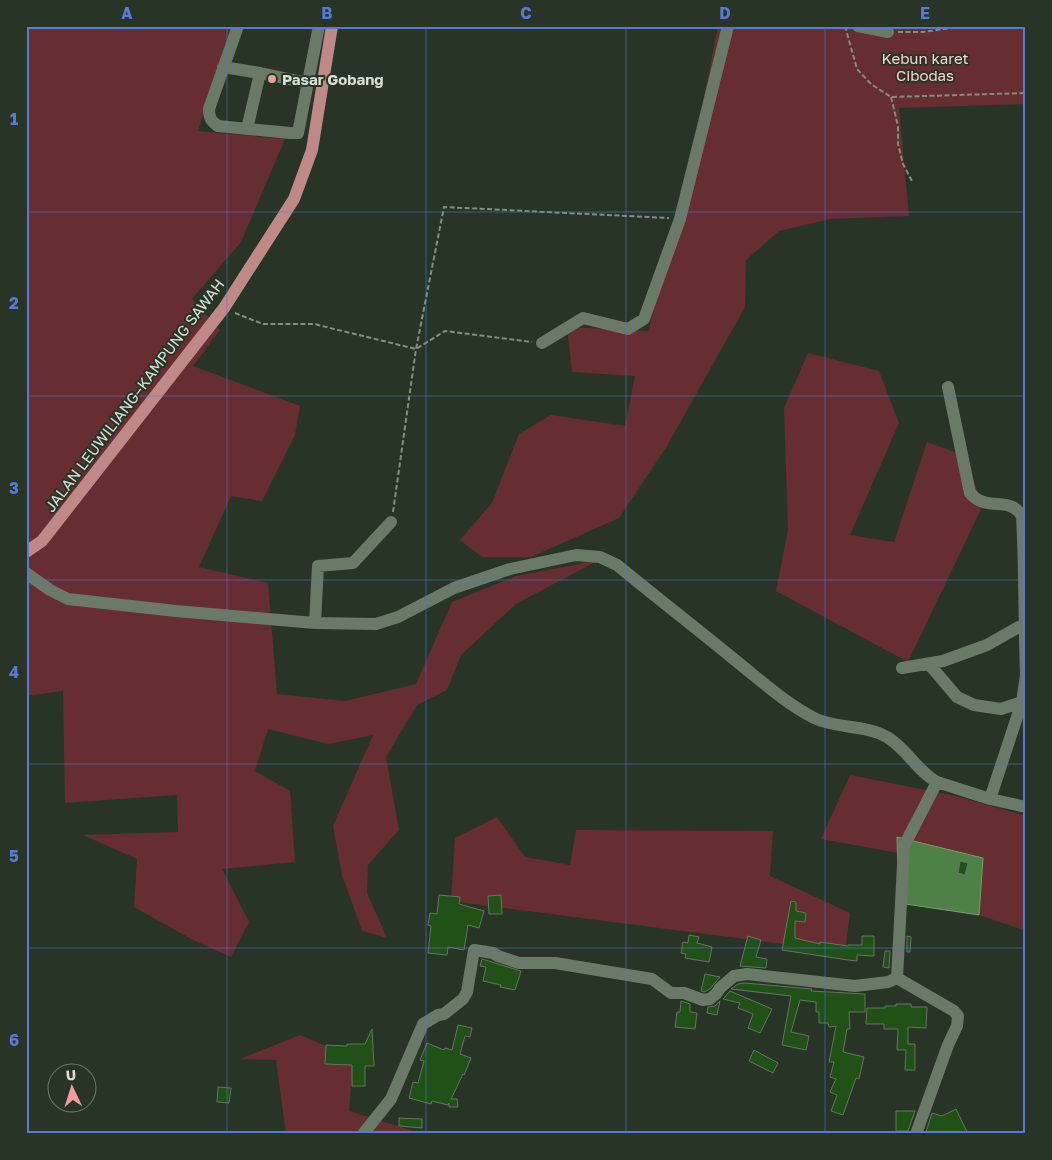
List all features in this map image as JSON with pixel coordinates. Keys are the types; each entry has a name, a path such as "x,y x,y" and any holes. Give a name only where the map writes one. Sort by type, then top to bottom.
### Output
{"main road":[{"name":"JALAN LEUWILIANG–KAMPUNG SAWAH","path":"26,552 42,541 224,308 294,199 312,150 332,26"}],"street":[{"path":"238,26 209,109 209,116 218,126 298,133 319,26"},
{"path":"542,343 583,318 628,328 644,319 680,219 728,26"},
{"path":"858,26 888,32"},
{"path":"223,66 308,83"},
{"path":"247,130 260,73"},
{"path":"948,387 970,493 976,500 991,505 1008,505 1018,509 1022,516 1025,569 1024,624 1026,675 1022,702 990,799"},
{"path":"315,623 318,566 353,562 392,522"},
{"path":"26,573 50,590 68,599 176,612 315,623 376,624 398,617 454,588 510,569 562,556 600,557 617,565 783,699 815,719 828,723 863,728 888,737 930,778 990,799 1026,807"},
{"path":"902,668 944,661 987,645 1024,624"},
{"path":"929,664 956,697 974,705 1001,709 1022,702"},
{"path":"897,978 904,846 938,782"},
{"path":"363,1134 391,1099 424,1024 438,1015 444,1014 463,999 468,992 474,950 493,953 519,963 555,963 652,979 671,993 684,993 703,1000 710,999 734,976 747,974 855,986 888,982 897,978"},
{"path":"897,978 954,1011 958,1016 957,1026 948,1045 916,1134"}],"path":[{"path":"845,26 857,69 871,84 891,97 1026,93"},
{"path":"888,32 923,32 966,26"},
{"path":"891,97 898,126 898,144 903,164 912,181"},
{"path":"392,522 416,349 444,207 680,219"},
{"path":"224,308 263,324 314,324 416,349 445,331 542,343"}],"green space":[{"path":"26,26 231,26 198,131 285,139 241,242 192,299 220,330 193,366 300,406 295,435 262,501 231,496 199,567 268,583 277,694 345,701 416,684 452,602 516,576 599,560 516,604 461,655 447,690 417,705 386,757 399,830 368,865 367,893 387,938 362,931 342,875 333,826 373,735 328,744 268,729 255,771 290,791 295,862 222,869 249,922 231,957 193,940 134,907 137,859 83,835 178,832 177,795 65,803 63,691 26,696"},
{"name":"Kebun karet Cibodas","path":"718,26 1026,26 1026,104 899,108 909,216 830,219 779,231 746,260 745,307 667,446 619,518 531,557 482,557 460,540 492,503 519,434 551,415 625,426 635,376 572,372 567,327 648,331 678,229"},
{"path":"808,353 879,371 899,423 850,535 894,542 927,442 963,455 983,505 908,662 776,591 788,530 784,408"},
{"path":"850,775 956,796 1026,816 1026,931 979,915 982,858 897,838 898,853 821,839"},
{"path":"497,817 525,857 570,865 576,830 773,831 770,876 850,913 845,952 451,901 455,838"},
{"path":"300,1035 354,1058 349,1111 423,1134 286,1134 276,1060 240,1059"}],"shaded area":[{"path":"897,837 983,858 979,915 899,903"}],"building":[{"path":"960,861 968,863 965,875 958,873"},
{"path":"439,895 460,897 459,904 484,911 479,928 468,925 464,950 448,947 447,955 428,953 431,926 428,925 430,913 437,914"},
{"path":"501,895 502,914 489,914 488,896"},
{"path":"791,901 796,902 796,911 806,913 805,922 795,921 795,938 820,944 820,942 848,946 862,945 862,936 874,936 874,956 857,955 857,961 782,950"},
{"path":"689,935 699,937 697,943 712,947 709,962 685,958 686,954 681,953 683,942 688,943"},
{"path":"748,936 761,940 756,957 767,959 766,968 740,966"},
{"path":"907,936 911,937 910,952 907,952"},
{"path":"885,951 890,951 889,968 883,967"},
{"path":"482,959 521,971 515,990 483,981 486,967 480,966"},
{"path":"705,974 720,977 710,989 704,992 701,991"},
{"path":"738,984 812,989 811,991 865,994 865,1012 849,1012 850,1029 847,1029 843,1052 864,1057 859,1079 856,1078 843,1115 831,1111 837,1095 830,1092 836,1079 830,1077 834,1062 829,1062 836,1026 829,1027 828,1023 819,1023 819,1012 816,1012 816,1002 800,1000 791,1032 809,1036 806,1050 782,1045 791,996 731,989"},
{"path":"730,991 772,1009 760,1033 748,1028 753,1014 738,1008 740,1003 723,999"},
{"path":"681,1001 690,1004 690,1012 697,1013 695,1029 675,1027"},
{"path":"720,1001 717,1015 707,1013 708,1007 715,1006"},
{"path":"896,1004 911,1004 911,1007 927,1007 926,1028 908,1027 908,1044 915,1044 915,1070 905,1070 906,1050 897,1050 898,1029 884,1029 884,1024 866,1024 867,1008 885,1008 885,1006 896,1006"},
{"path":"458,1025 472,1028 470,1037 465,1036 460,1054 471,1058 451,1099 457,1099 458,1107 449,1107 449,1103 448,1105 432,1101 431,1104 409,1098 413,1082 418,1083 424,1061 420,1060 427,1043 444,1050 445,1048 452,1050"},
{"path":"372,1029 374,1066 365,1066 365,1086 352,1086 352,1065 325,1064 326,1045 347,1046 347,1044 365,1044"},
{"path":"754,1050 778,1063 773,1073 749,1061"},
{"path":"218,1087 231,1088 229,1103 217,1102"},
{"path":"956,1109 968,1134 932,1134 926,1132 932,1113 942,1116"},
{"path":"896,1111 915,1111 908,1131 896,1131"},
{"path":"399,1118 422,1119 422,1128 399,1126"}],"place":[{"name":"Pasar Gobang","path":"272,79"}]}
